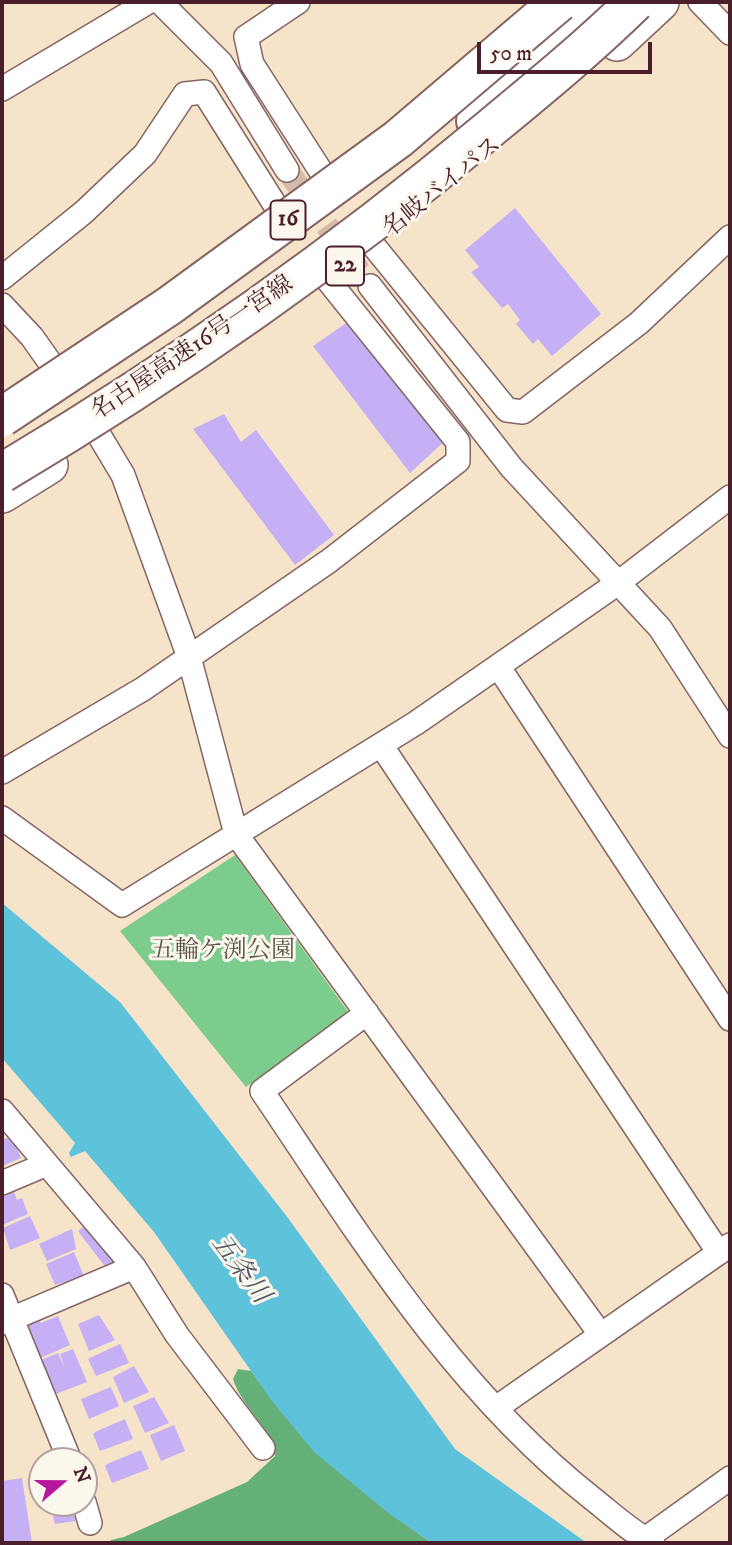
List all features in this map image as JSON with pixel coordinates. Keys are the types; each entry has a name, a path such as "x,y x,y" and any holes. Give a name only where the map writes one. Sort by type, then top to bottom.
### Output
{"highway":[{"path":"2,403 56,371 329,184 421,114 547,2"},
{"name":"名古屋高速16号一宮線","path":"2,417 169,306 398,139 559,2"},
{"path":"134,411 230,320 347,235 612,2"},
{"name":"名古屋高速16号一宮線","path":"2,473 256,311 414,192 595,41 612,2"},
{"name":"名岐バイパス","path":"2,494 99,435 373,245 582,75 660,2"},
{"path":"2,444 65,408 206,313 309,237 440,130 498,55"}],"street":[{"path":"2,89 148,2"},
{"path":"160,2 221,63 288,170"},
{"path":"297,2 246,37 252,64 329,184"},
{"path":"700,2 730,33"},
{"path":"2,278 84,212 145,154 185,94 204,92 282,216"},
{"path":"373,245 507,410 523,412 639,323 730,237"},
{"path":"2,772 143,688 189,657 329,561 458,461 458,442 327,279"},
{"path":"370,286 511,467 660,628 729,732"},
{"path":"2,305 32,337 56,371"},
{"path":"99,435 122,475 189,657 236,834 601,1335"},
{"path":"2,818 122,905 381,745 618,583 730,497"},
{"path":"498,666 730,1019"},
{"path":"381,745 724,1249 496,1408"},
{"path":"367,1013 262,1091 403,1298 521,1437 567,1478 649,1541 730,1478"},
{"path":"2,1111 134,1267 177,1335 263,1448"},
{"path":"2,1184 47,1164"},
{"path":"7,1321 134,1267"},
{"path":"2,1295 7,1321 64,1447"}],"green space":[{"name":"五輪ケ渕公園","path":"235,855 349,1013 246,1087 120,931"},
{"path":"238,1369 251,1371 288,1417 334,1464 432,1543 109,1543 247,1482 275,1456 268,1435 237,1389 233,1379"}],"water":[{"name":"五条川","path":"2,903 120,1002 288,1218 455,1449 587,1543 432,1543 391,1515 314,1452 272,1401 154,1232 85,1151 71,1157 69,1153 75,1143 2,1058"}],"building":[{"path":"515,208 601,314 552,356 538,339 533,344 516,324 520,320 508,304 502,308 471,272 479,267 465,250"},
{"path":"352,319 447,439 410,473 313,346"},
{"path":"224,414 241,442 256,430 334,535 295,565 193,429"},
{"path":"12,1136 21,1158 2,1166 2,1140"},
{"path":"14,1192 17,1200 22,1198 28,1214 2,1225 2,1197"},
{"path":"30,1216 40,1238 10,1250 3,1228"},
{"path":"90,1222 118,1258 106,1268 78,1231"},
{"path":"72,1229 76,1249 47,1261 39,1244"},
{"path":"74,1252 84,1276 55,1285 46,1264"},
{"path":"99,1315 115,1340 89,1351 78,1324"},
{"path":"58,1316 70,1345 38,1359 26,1329 29,1323 39,1319 41,1323"},
{"path":"120,1344 129,1363 96,1376 88,1359"},
{"path":"73,1349 87,1382 53,1395 39,1361 58,1353 65,1369 60,1354"},
{"path":"134,1366 149,1392 124,1403 113,1377"},
{"path":"111,1387 119,1406 89,1419 81,1399"},
{"path":"154,1397 169,1423 145,1433 133,1406"},
{"path":"125,1419 133,1439 100,1451 93,1434"},
{"path":"174,1425 185,1451 161,1461 150,1435"},
{"path":"141,1450 149,1469 112,1483 105,1466"},
{"path":"22,1478 32,1543 2,1543 2,1481"},
{"path":"53,1517 74,1517 75,1521 55,1524"}],"tunnel":[{"path":"287,170 370,286"}]}
